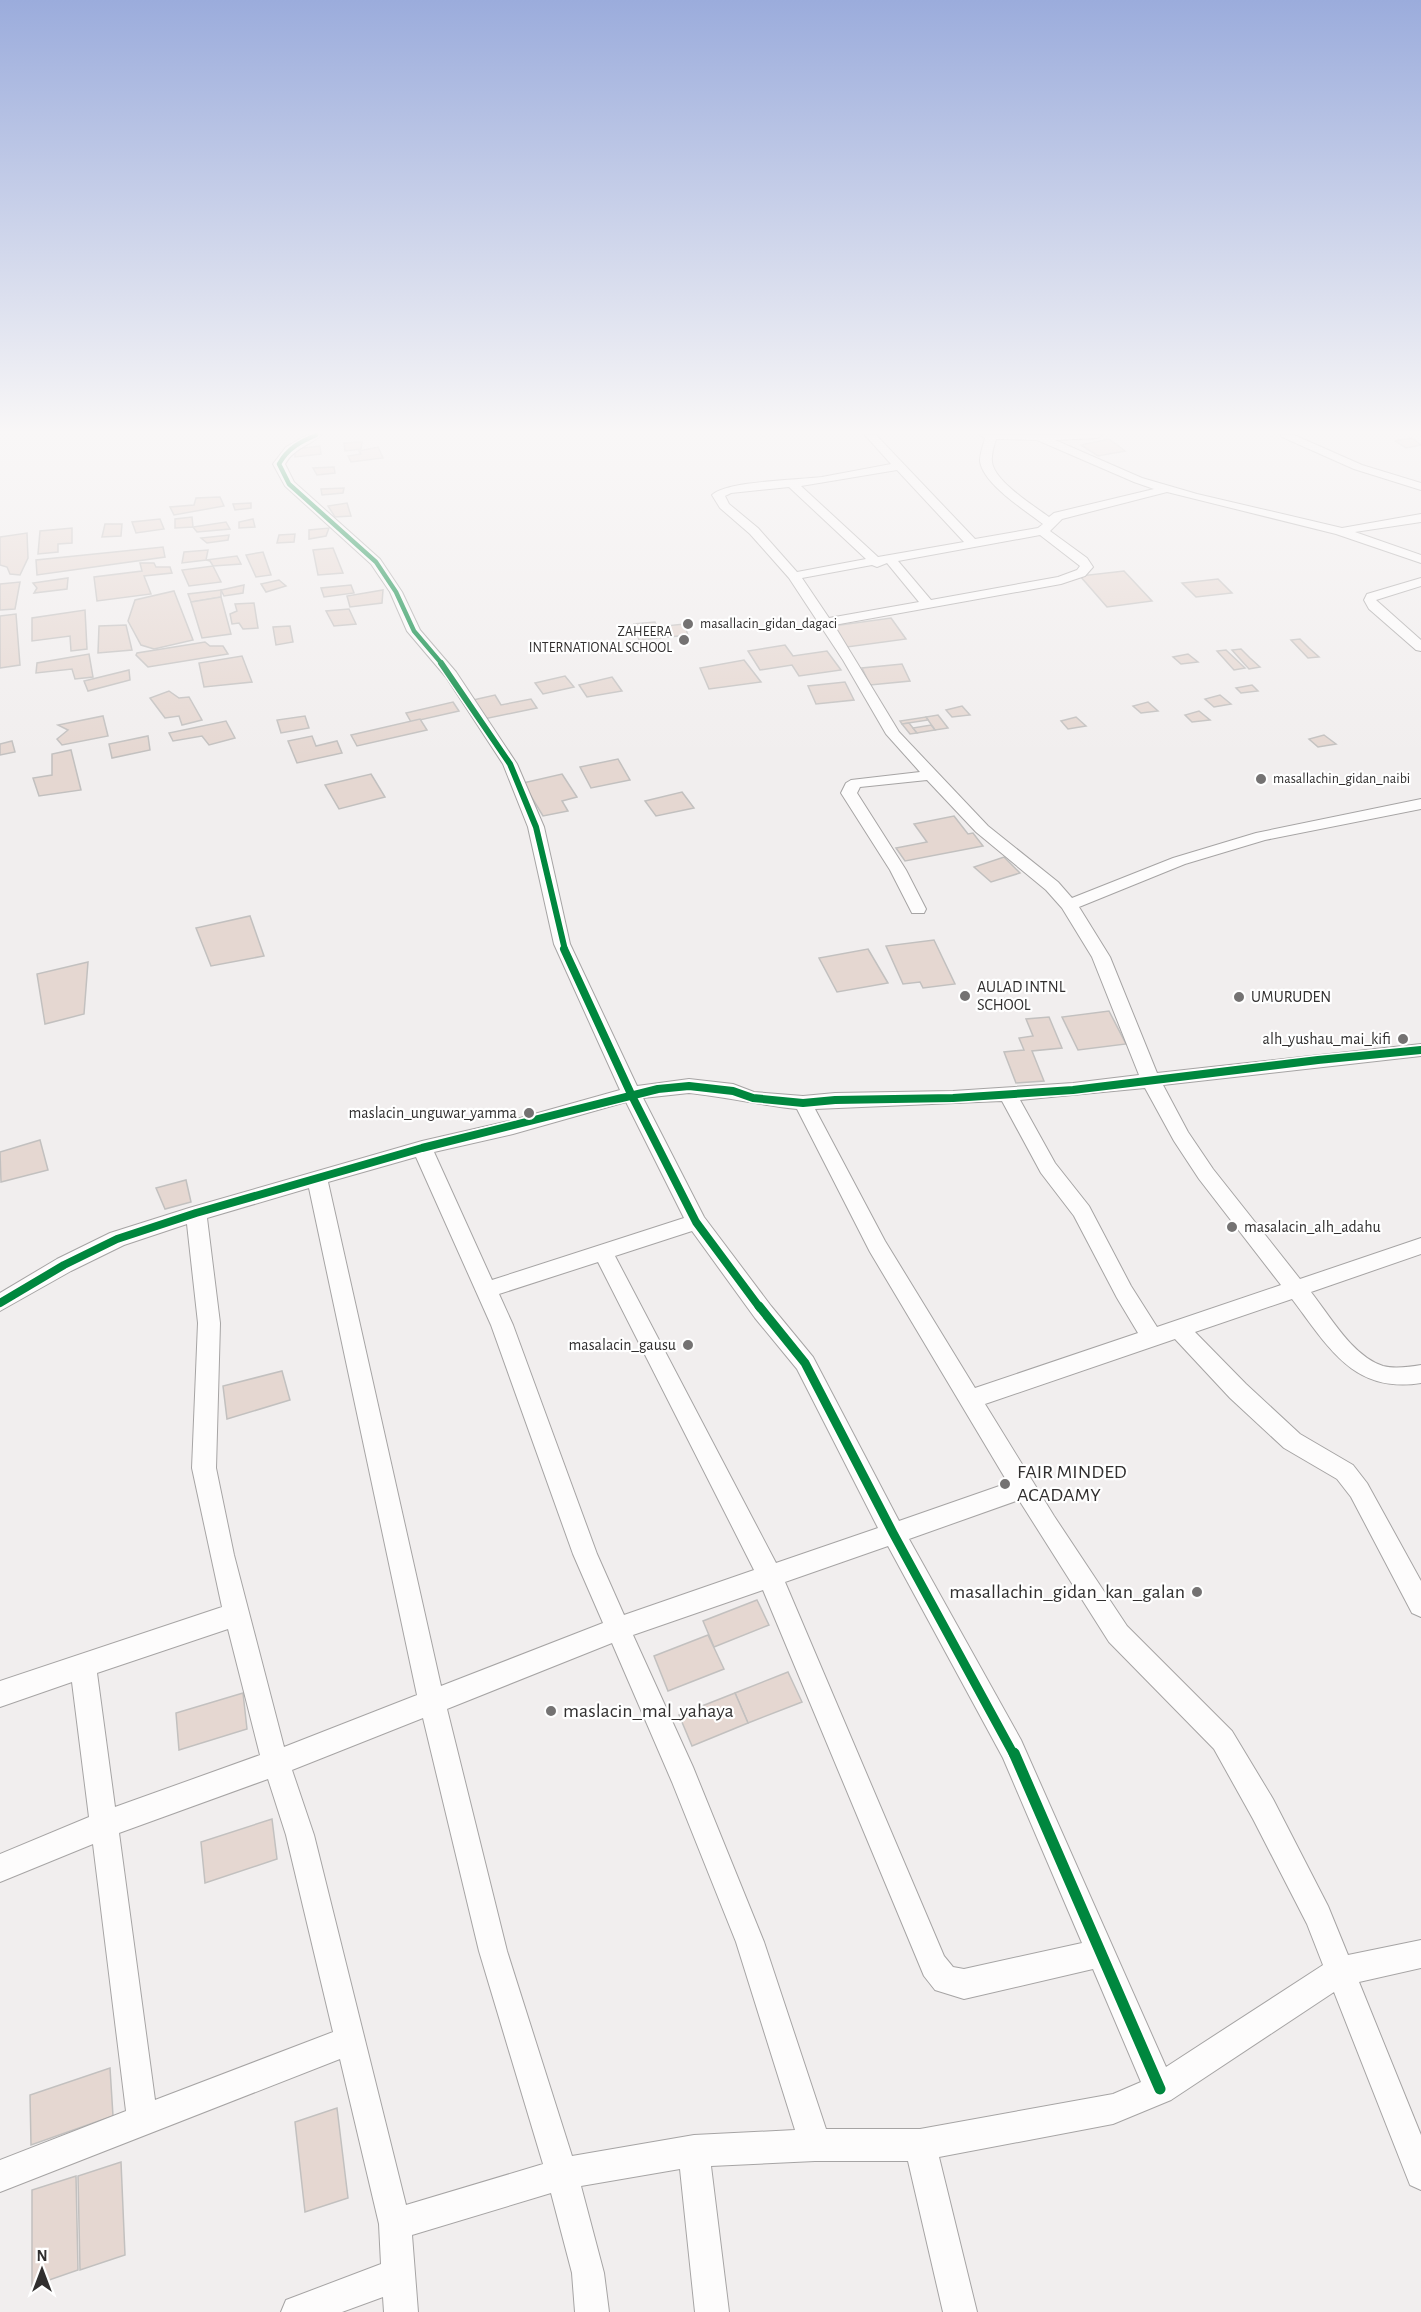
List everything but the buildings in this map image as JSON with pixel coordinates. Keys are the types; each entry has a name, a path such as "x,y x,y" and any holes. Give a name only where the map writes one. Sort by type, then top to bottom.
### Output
{"street":[{"path":"356,543 376,562 396,592 414,631 451,675 510,764 536,827 562,944 631,1094 696,1222 763,1312 805,1363 893,1533 1012,1749 1160,2089"},
{"path":"765,543 794,576 850,660 892,734 982,829 1052,886 1069,905 1101,957 1151,1081 1181,1136 1206,1174 1344,1350 1360,1365 1377,1374 1403,1378 1421,1374"},
{"path":"856,543 877,562"},
{"path":"794,576 978,543"},
{"path":"825,623 1061,580 1081,573 1087,567 1063,543"},
{"path":"1374,543 1421,559"},
{"path":"891,560 928,604"},
{"path":"1421,582 1372,597 1370,600 1421,647"},
{"path":"918,909 883,844 849,793 850,786 856,783 929,775"},
{"path":"1069,905 1179,861 1262,836 1421,804"},
{"path":"0,1303 64,1264 117,1239 316,1177 422,1148 513,1127 631,1094 689,1086 733,1091 753,1098 803,1103 1007,1094 1151,1081 1318,1060 1421,1050"},
{"path":"1007,1094 1048,1168 1082,1211 1124,1292 1152,1337"},
{"path":"803,1103 877,1246 1024,1488 1118,1634 1223,1740 1263,1809 1318,1916 1421,2174"},
{"path":"422,1148 502,1325 585,1554 684,1777 750,1942 815,2145"},
{"path":"316,1177 432,1702 493,1951 562,2174 588,2273 592,2312"},
{"path":"196,1213 209,1323 204,1468 236,1614 266,1732 300,1835 395,2224 401,2312"},
{"path":"486,1290 696,1222"},
{"path":"971,1399 1421,1246"},
{"path":"603,1252 770,1576 934,1966 945,1980 964,1984 1101,1953"},
{"path":"1178,1328 1292,1441 1345,1472 1359,1490 1421,1605"},
{"path":"0,1868 104,1825 276,1763 618,1629 1024,1488"},
{"path":"0,1694 236,1614"},
{"path":"83,1666 143,2122"},
{"path":"395,2224 562,2174 694,2151 815,2145 920,2145 1113,2109 1160,2089 1340,1971 1421,1954"},
{"path":"0,2176 350,2040"},
{"path":"920,2145 960,2312"},
{"path":"694,2151 712,2312"},
{"path":"298,2312 400,2274"}],"cycle path":[{"path":"356,543 376,562 396,592 414,631 451,675 510,764 536,827 562,944 631,1094 696,1222 763,1312 805,1363 893,1533 1012,1749 1160,2089"},
{"path":"0,1303 64,1265 117,1239 196,1213 422,1148 658,1089 689,1086 733,1091 753,1098 803,1103 835,1100 953,1098 1073,1090 1318,1060 1421,1050"}],"place":[{"name":"masallacin_gidan_dagaci","path":"688,624"},
{"name":"ZAHEERA INTERNATIONAL SCHOOL","path":"684,640"},
{"name":"masallachin_gidan_naibi","path":"1261,779"},
{"name":"AULAD INTNL SCHOOL","path":"965,996"},
{"name":"UMURUDEN","path":"1239,997"},
{"name":"alh_yushau_mai_kifi","path":"1403,1039"},
{"name":"maslacin_unguwar_yamma","path":"529,1113"},
{"name":"masalacin_alh_adahu","path":"1232,1227"},
{"name":"masalacin_gausu","path":"688,1345"},
{"name":"FAIR MINDED ACADAMY","path":"1005,1484"},
{"name":"masallachin_gidan_kan_galan","path":"1197,1592"},
{"name":"maslacin_mal_yahaya","path":"551,1711"}]}
